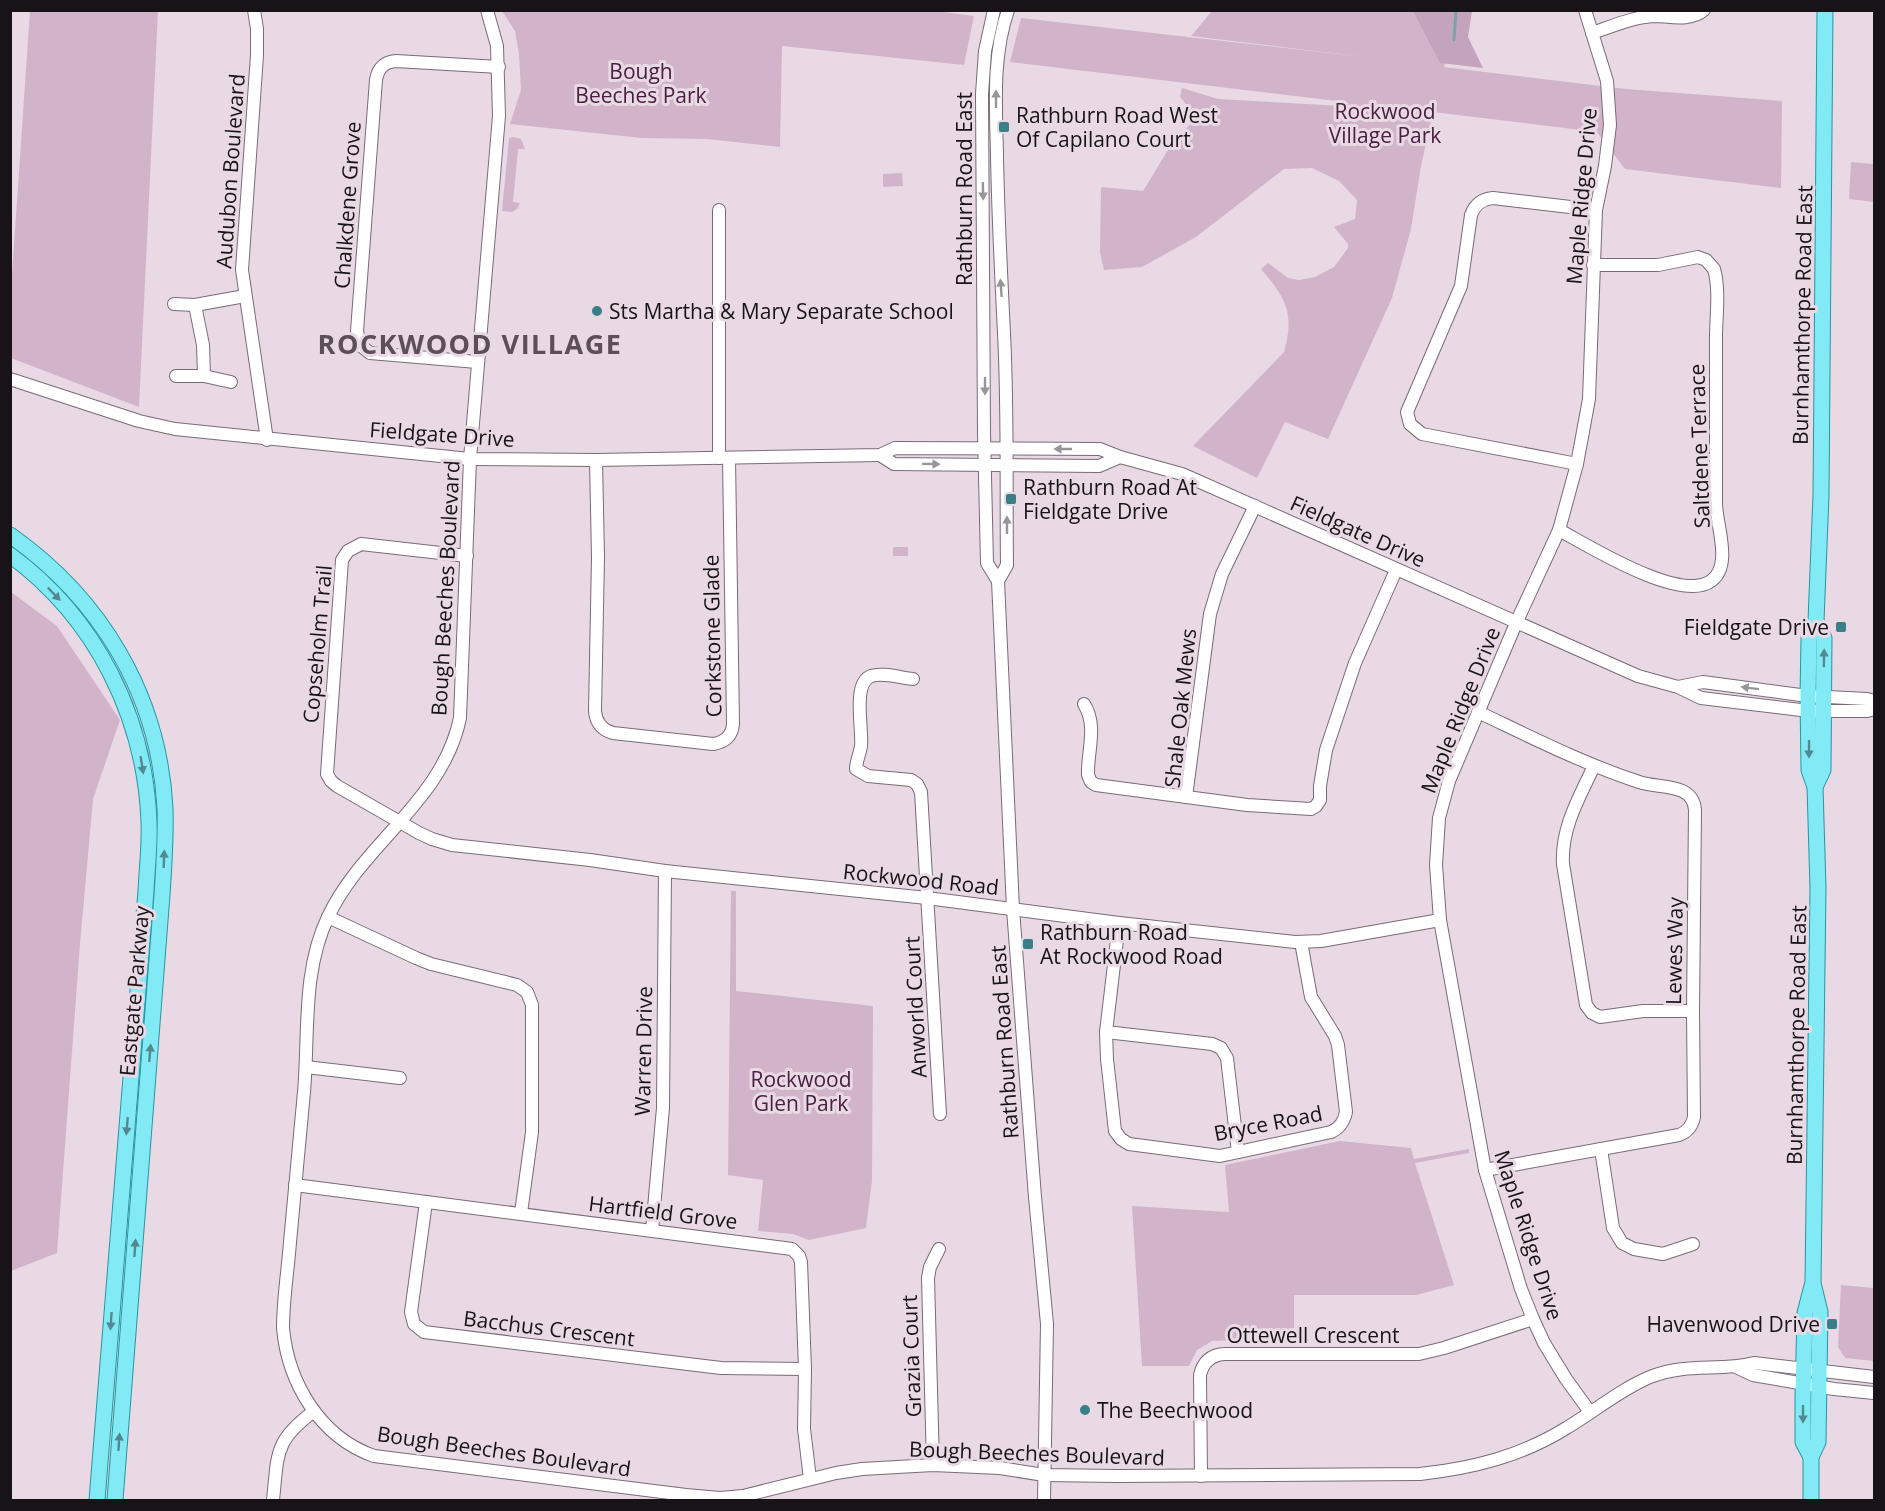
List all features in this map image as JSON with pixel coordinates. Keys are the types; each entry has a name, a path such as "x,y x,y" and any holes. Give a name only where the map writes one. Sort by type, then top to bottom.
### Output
{"main road":[{"name":"Burnhamthorpe Road East","path":"1811,1500 1811,1457 1818,1442 1812,1377 1820,1312 1813,1283 1818,888 1815,787 1809,770 1824,638 1816,621 1821,495 1825,10"},
{"name":"Eastgate Parkway","path":"10,535 35,552 78,594 99,619 118,650 147,709 160,765 165,807 162,895 115,1500"},
{"name":"Eastgate Parkway","path":"10,555 54,594 84,627 111,673 129,713 139,745 149,823 146,891 97,1500"}],"street":[{"name":"Audubon Boulevard","path":"254,10 257,55 241,253 245,296 267,440"},
{"name":"Bough Beeches Boulevard","path":"487,10 497,46 499,132 470,459 461,708 458,729 442,768 400,822 347,882 320,936 312,967 306,1067 283,1328 292,1369 313,1412 350,1445 375,1455 711,1497 758,1497 810,1479 862,1469 933,1466 1000,1468 1044,1475 1420,1474 1456,1470 1490,1463 1528,1449 1570,1426 1638,1383 1666,1371 1700,1366 1736,1367 1754,1363 1812,1377"},
{"name":"Rathburn Road East","path":"994,10 985,51 982,94 987,563 998,581 1013,909 1047,1324 1044,1500"},
{"name":"Rathburn Road East","path":"998,581 1007,566 1004,334 998,242 996,84 999,48 1008,10"},
{"name":"Maple Ridge Drive","path":"1585,10 1607,81 1610,125 1596,210 1589,399 1577,464 1559,530 1517,621 1449,781 1439,819 1436,865 1440,920 1485,1170 1521,1289 1533,1318 1560,1370 1590,1412"},
{"path":"1592,33 1645,17 1693,17 1704,10"},
{"name":"Chalkdene Grove","path":"477,362 370,353 360,345 357,331 378,71 385,64 394,61 499,67"},
{"path":"1577,464 1422,434 1410,424 1407,412 1461,286 1471,215 1477,205 1493,198 1596,210"},
{"path":"719,210 724,458"},
{"name":"Saltdene Terrace","path":"1559,530 1642,574 1678,584 1699,586 1712,581 1720,570 1722,548 1716,507 1714,270 1706,260 1698,257 1658,265 1593,265"},
{"path":"174,304 195,305 245,296"},
{"path":"195,305 203,345 204,376"},
{"path":"176,376 204,376 231,382"},
{"name":"Fieldgate Drive","path":"10,379 140,421 175,429 470,459 596,460 880,455 895,448 1100,449 1120,457 1182,474 1638,676 1678,687 1701,698 1816,704 1867,711 1875,709"},
{"name":"Fieldgate Drive","path":"880,455 894,464 1099,466 1120,457"},
{"name":"Corkstone Glade","path":"596,460 598,557 595,711 597,721 603,729 613,733 713,744 722,742 728,737 733,724 724,458"},
{"name":"Shale Oak Mews","path":"1255,506 1222,574 1210,614 1186,797 1301,810 1311,809 1318,804 1322,768 1331,732 1354,663 1396,570"},
{"name":"Copseholm Trail","path":"400,822 337,786 327,774 342,560 350,549 361,544 467,556"},
{"name":"Anworld Court","path":"913,679 876,675 867,678 863,683 860,692 861,747 856,769 868,776 911,780 920,788 940,1114"},
{"name":"Fieldgate Drive","path":"1816,704 1867,699 1875,702"},
{"path":"1084,704 1091,723 1087,773 1091,782 1100,786 1186,797"},
{"name":"Lewes Way","path":"1478,712 1594,766 1640,783 1685,791 1693,800 1695,810 1694,1117 1689,1129 1679,1135 1485,1170"},
{"path":"1594,766 1569,821 1563,850 1563,864 1587,1005 1596,1015 1605,1017 1643,1011 1693,1011"},
{"name":"Rockwood Road","path":"400,822 432,839 452,845 1301,942 1321,941 1440,920"},
{"name":"Warren Drive","path":"652,1230 663,1118 665,871"},
{"path":"328,917 431,964 517,985 528,994 532,1003 532,1132 521,1213"},
{"name":"Bryce Road","path":"1119,923 1106,1032 1115,1129 1121,1139 1133,1144 1215,1155 1330,1132 1339,1127 1345,1117 1338,1045 1311,997 1301,942"},
{"path":"1106,1032 1212,1044 1221,1048 1227,1058 1238,1152"},
{"path":"306,1067 400,1078"},
{"path":"1601,1149 1613,1228 1622,1243 1634,1249 1663,1254 1693,1244"},
{"name":"Hartfield Grove","path":"295,1185 786,1247 795,1251 801,1262 805,1369 804,1429 810,1479"},
{"name":"Bacchus Crescent","path":"426,1202 411,1312 414,1324 424,1332 721,1368 805,1369"},
{"name":"Grazia Court","path":"933,1466 928,1278 930,1267 939,1249"},
{"name":"Ottewell Crescent","path":"1201,1476 1200,1375 1204,1365 1214,1356 1224,1354 1419,1354 1444,1348 1533,1318"},
{"path":"1812,1377 1875,1377"},
{"path":"1812,1377 1834,1389 1875,1393"},
{"path":"273,1500 279,1450 288,1433 313,1412"}],"green space":[{"name":"Bough Beeches Park","path":"928,10 974,16 964,65 782,46 780,147 707,139 642,138 510,124 521,90 519,54 515,31 502,11"},
{"path":"30,11 158,11 139,407 11,358 11,289"},
{"name":"Rockwood Village Park","path":"1212,11 1457,11 1444,67 1626,89 1782,101 1781,188 1625,169 1597,132 1433,112 1421,166 1411,229 1392,298 1328,439 1285,422 1257,478 1193,446 1284,352 1289,327 1286,307 1277,289 1261,269 1268,263 1288,278 1299,280 1315,277 1334,267 1348,248 1348,244 1334,227 1355,219 1357,200 1339,181 1312,168 1284,169 1196,237 1142,267 1104,270 1100,252 1101,187 1143,191 1171,145 1195,119 1180,97 1182,88 1218,99 1343,106 1345,102 1010,62 1021,18 1373,58 1191,36"},
{"path":"509,138 521,139 525,149 518,149 513,202 520,203 512,212 502,211"},
{"path":"1851,162 1874,164 1874,202 1849,199"},
{"path":"902,173 903,186 883,187 883,174"},
{"path":"893,547 908,547 908,556 893,556"},
{"path":"11,592 57,626 120,720 93,799 57,1253 11,1271"},
{"name":"Rockwood Glen Park","path":"731,891 736,891 736,991 873,1006 872,1181 866,1228 809,1240 793,1234 758,1231 763,1180 728,1175"},
{"path":"1340,1141 1411,1148 1414,1159 1469,1149 1469,1153 1415,1163 1454,1285 1416,1295 1294,1295 1294,1338 1212,1341 1197,1350 1189,1366 1142,1366 1132,1206 1229,1212 1225,1165"},
{"path":"1841,1285 1874,1288 1874,1361 1845,1358 1838,1347"}],"shaded area":[{"path":"1413,11 1472,11 1468,37 1483,68 1440,63"}],"waterway":[{"path":"1454,40 1456,10"}],"place":[{"name":"Rathburn Road West Of Capilano Court","path":"1004,127"},
{"name":"Sts Martha & Mary Separate School","path":"597,311"},
{"name":"Rathburn Road At Fieldgate Drive","path":"1011,499"},
{"name":"Fieldgate Drive","path":"1841,627"},
{"name":"Rathburn Road At Rockwood Road","path":"1028,944"},
{"name":"Havenwood Drive","path":"1832,1324"},
{"name":"The Beechwood","path":"1085,1410"}],"district":[{"name":"ROCKWOOD VILLAGE","path":"470,343"}]}
